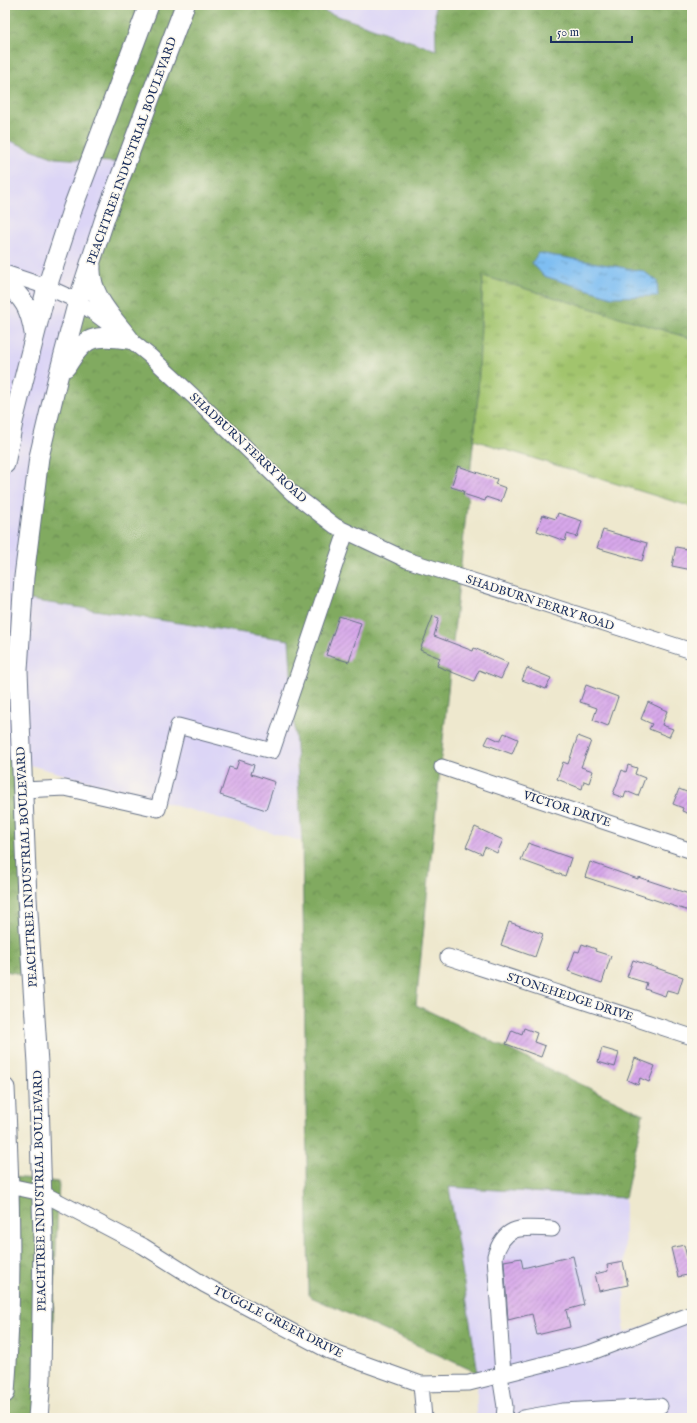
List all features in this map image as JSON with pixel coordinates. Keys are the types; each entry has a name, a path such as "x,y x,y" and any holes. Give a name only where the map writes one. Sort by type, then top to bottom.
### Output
{"main road":[{"path":"5,464 9,427 47,287 73,207 149,5"},
{"name":"PEACHTREE INDUSTRIAL BOULEVARD","path":"38,1418 42,1379 43,1238 38,1063 27,898 18,670 24,577 39,457 78,301 105,218 185,5"},
{"path":"91,260 93,284 101,302 129,339"},
{"path":"5,282 24,300 31,317 34,336"},
{"path":"57,381 81,345 93,338 112,337 129,339"},
{"path":"5,1088 7,1186 11,1235 5,1393"}],"street":[{"name":"SHADBURN FERRY ROAD","path":"5,273 47,287 78,301 129,339 150,356 193,396 291,492 335,526 407,560 692,651"},
{"path":"23,790 65,788 158,809 178,726 272,751 346,532"},
{"name":"VICTOR DRIVE","path":"442,767 692,851"},
{"name":"STONEHEDGE DRIVE","path":"448,957 692,1037"},
{"name":"TUGGLE GREER DRIVE","path":"7,1186 42,1193 143,1246 205,1285 329,1350 421,1384 469,1383 592,1352 692,1314"},
{"path":"504,1418 505,1407 495,1256 498,1246 507,1234 517,1228 552,1229"},
{"path":"421,1384 424,1418"},
{"path":"523,1418 563,1411 660,1406"}],"shaded area":[{"path":"306,5 435,5 436,50"},
{"path":"5,139 55,158 127,164 30,600 289,640 301,841 5,758"},
{"path":"449,1187 625,1198 624,1333 692,1310 692,1418 476,1418 478,1373"}],"green space":[{"path":"5,5 306,5 436,50 435,5 692,5 692,339 483,276 478,397 416,1005 643,1114 625,1198 449,1187 478,1373 309,1296 302,841 289,640 30,600 41,436 126,163 55,158 5,139"},
{"path":"483,276 692,339 692,507 474,440 478,397"},
{"path":"5,758 21,762 32,976 5,971"},
{"path":"5,1176 59,1182 50,1388 43,1418 5,1418"}],"water":[{"path":"538,253 643,271 657,281 658,296 612,297 544,276 532,263"}],"building":[{"path":"458,466 497,479 495,484 506,488 501,502 486,497 485,501 463,494 464,491 451,487"},
{"path":"558,513 582,521 577,537 567,534 565,541 537,531 543,515 556,519"},
{"path":"603,530 647,543 642,561 597,548"},
{"path":"676,547 692,550 692,570 672,566"},
{"path":"339,616 361,623 349,662 326,655"},
{"path":"433,616 439,618 434,636 473,651 474,648 508,663 501,679 479,670 474,681 437,666 440,658 420,650"},
{"path":"527,668 551,678 546,689 522,680"},
{"path":"586,685 618,697 608,726 593,720 597,708 580,702"},
{"path":"648,702 667,711 662,725 673,729 669,737 649,729 652,724 641,719"},
{"path":"504,733 518,739 512,754 485,744 489,736 500,741"},
{"path":"578,736 591,741 581,767 593,771 589,783 584,781 582,789 557,779 563,762 568,764"},
{"path":"239,760 254,765 251,774 275,782 266,810 220,795 229,767 236,769"},
{"path":"628,765 637,768 635,774 645,778 638,796 626,791 624,798 613,794 622,770 626,772"},
{"path":"691,787 692,815 682,811 683,808 673,804 679,789 689,793"},
{"path":"475,827 503,840 497,853 485,847 482,854 466,847"},
{"path":"528,843 571,858 565,876 521,860"},
{"path":"590,862 638,879 638,877 692,895 692,912 585,877"},
{"path":"509,922 543,934 535,957 501,945"},
{"path":"582,944 596,949 595,951 611,956 602,983 568,971 575,951 579,952"},
{"path":"633,960 683,977 678,993 667,990 665,996 645,989 647,983 627,977"},
{"path":"524,1028 537,1033 534,1042 545,1046 541,1057 506,1044 512,1030 522,1034"},
{"path":"602,1048 619,1053 615,1067 598,1062"},
{"path":"635,1058 655,1066 649,1082 640,1078 638,1085 627,1080"},
{"path":"684,1245 687,1257 692,1256 692,1271 690,1271 691,1274 678,1277 671,1248"},
{"path":"573,1256 584,1305 566,1310 570,1327 537,1335 532,1314 508,1320 504,1261 521,1258 523,1268"},
{"path":"623,1262 628,1285 599,1291 595,1274 608,1271 607,1265"}]}
